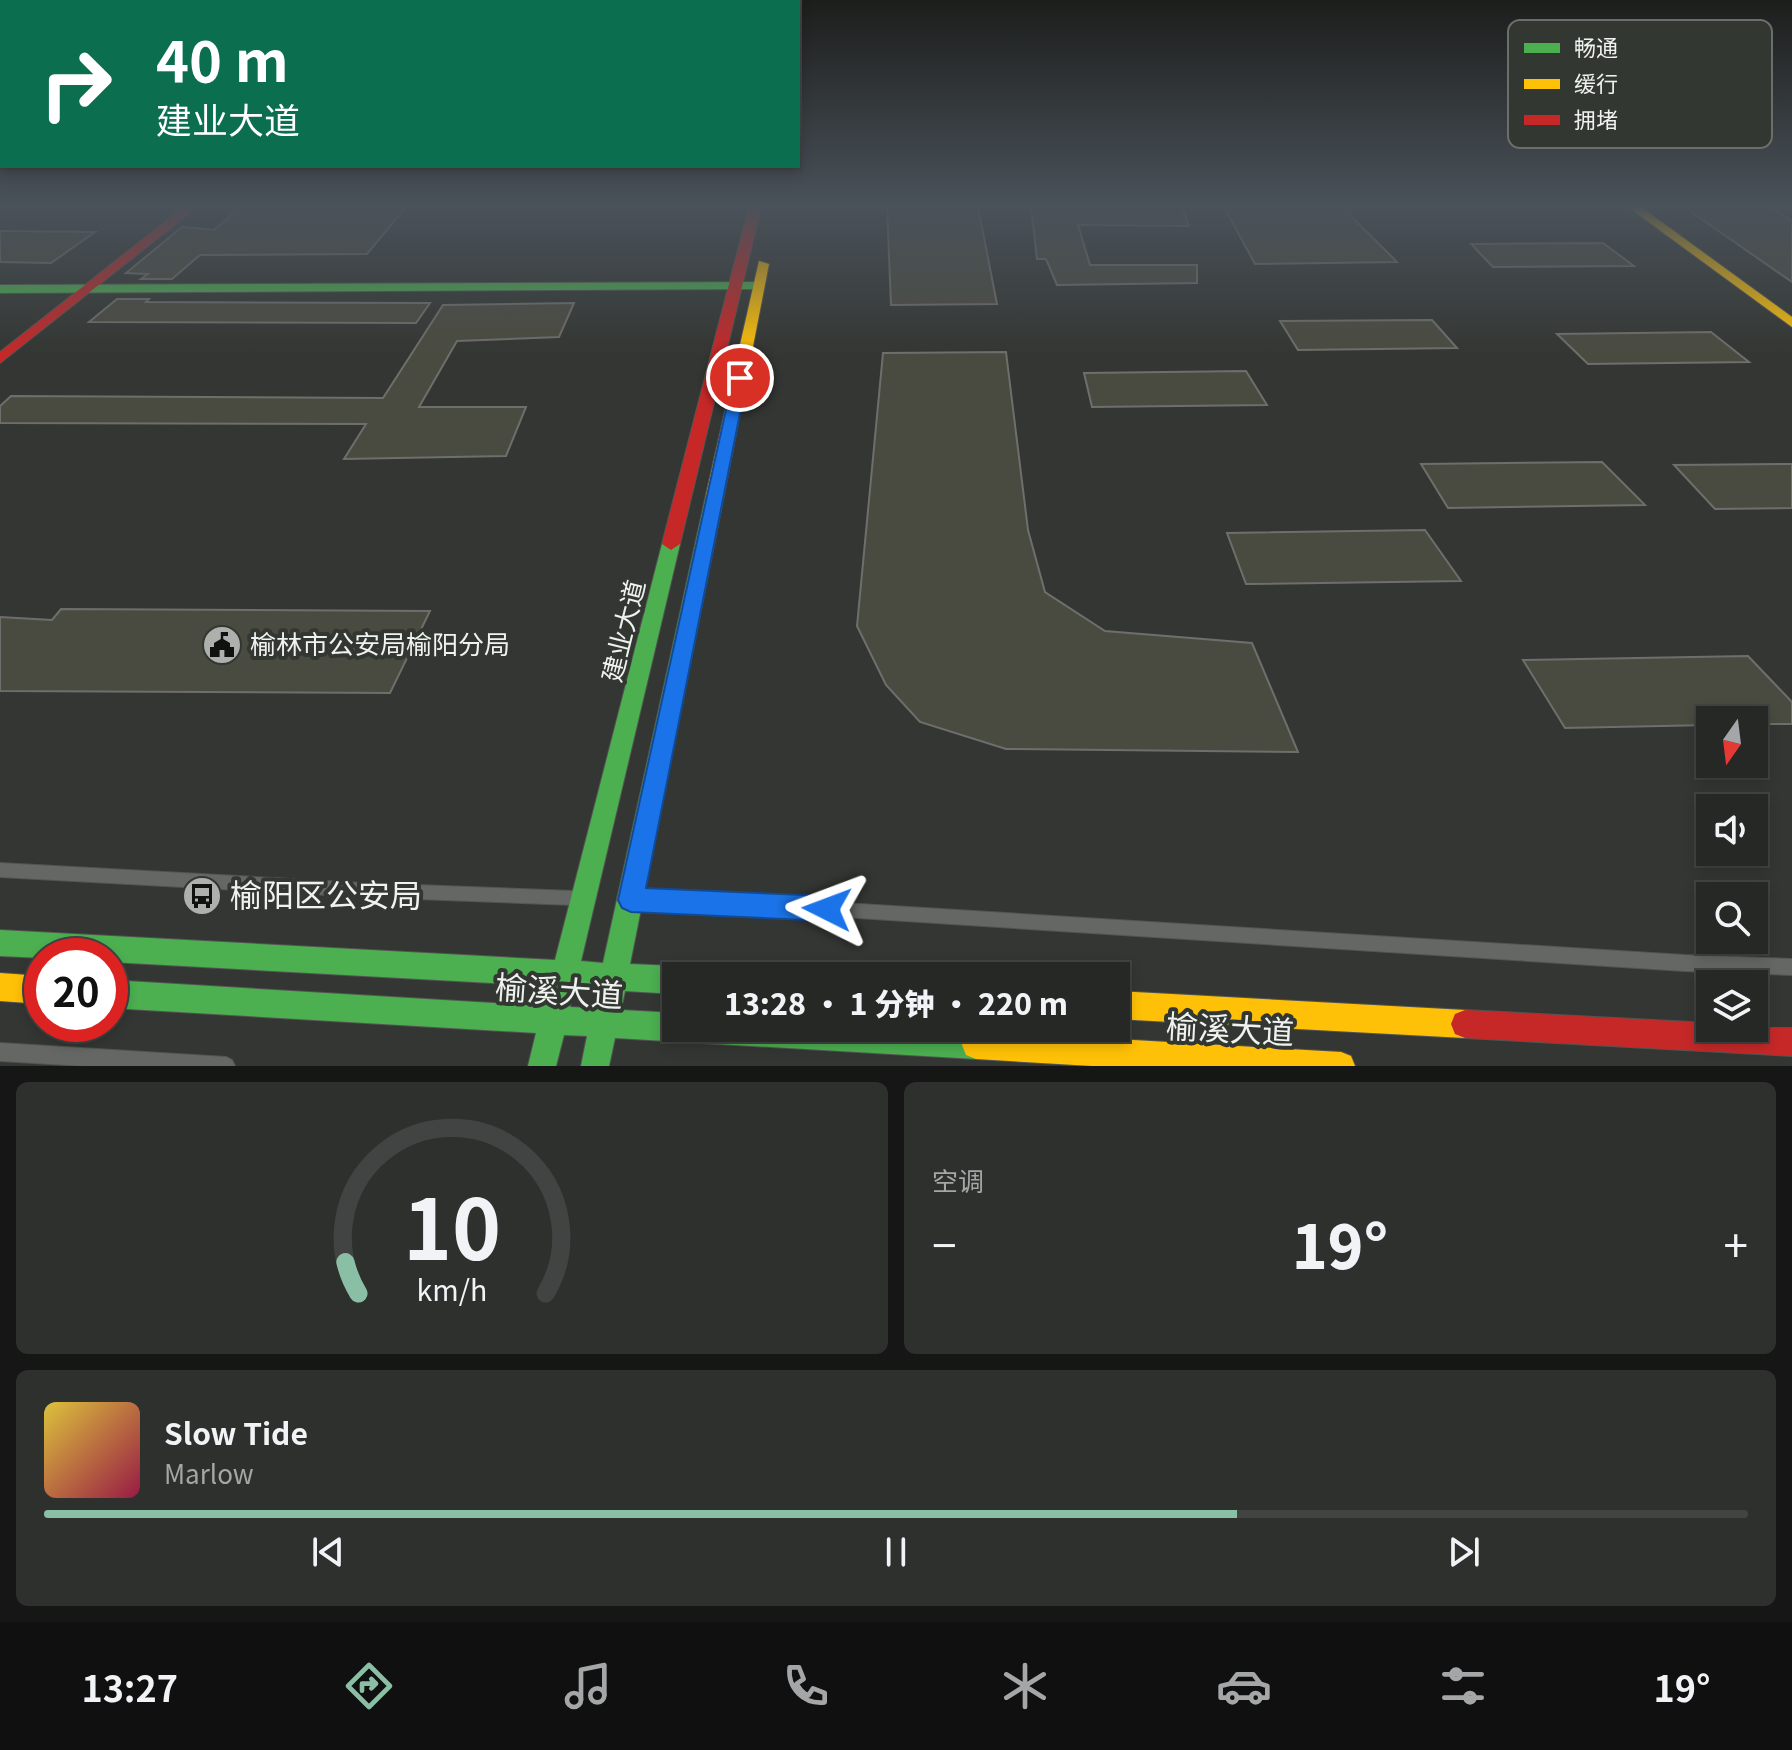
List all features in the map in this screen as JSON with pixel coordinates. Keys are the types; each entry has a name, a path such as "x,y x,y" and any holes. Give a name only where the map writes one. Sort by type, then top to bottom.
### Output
{"main road":[{"path":"0,359 128,257"},
{"name":"建业大道","path":"595,1066 615,977 608,899 743,257"},
{"name":"建业大道","path":"542,1066 567,973 608,899 764,257"},
{"path":"1702,257 1792,323"},
{"path":"1722,257 1792,307"},
{"path":"0,289 759,286"},
{"name":"榆溪大道","path":"0,943 662,979"},
{"path":"0,987 24,989"},
{"name":"榆溪大道","path":"128,995 1341,1066"},
{"name":"榆溪大道","path":"1130,1006 1792,1042"}],"lane":[{"path":"0,870 363,890 795,907 1684,963 1792,967"},
{"path":"0,1052 226,1066"}],"building":[{"path":"0,257 60,257 51,263 0,262"},
{"path":"146,257 198,257 172,279 141,279 148,274 126,273"},
{"path":"889,257 988,257 997,304 891,305"},
{"path":"1088,257 1090,265 1197,265 1197,283 1057,285 1046,259 1037,259"},
{"path":"1251,257 1392,257 1397,262 1255,264"},
{"path":"1483,257 1622,257 1634,266 1493,267"},
{"path":"1756,257 1792,257 1792,282"},
{"path":"117,299 149,299 146,302 430,303 416,323 89,322"},
{"path":"574,303 559,337 457,341 419,407 526,407 506,456 344,459 366,424 0,423 0,406 11,396 383,398 443,305"},
{"path":"1432,320 1457,348 1298,350 1280,321"},
{"path":"1711,332 1749,362 1588,364 1557,334"},
{"path":"1006,352 1028,530 1045,592 1105,631 1252,643 1298,752 1006,749 920,722 886,685 857,626 883,353"},
{"path":"1246,371 1267,405 1092,407 1084,373"},
{"path":"1602,462 1645,505 1448,508 1421,464"},
{"path":"1792,464 1792,508 1715,509 1674,465"},
{"path":"1425,530 1461,581 1246,584 1227,533"},
{"name":"榆林市公安局榆阳分局","path":"61,609 430,611 390,693 0,691 0,617 52,620"},
{"path":"1748,656 1792,702 1792,724 1768,724 1768,706 1696,706 1696,725 1565,728 1523,660"}],"traffic: fast":[{"path":"0,289 759,286"},
{"path":"595,1066 715,495"},
{"path":"542,1066 671,544"},
{"path":"0,943 662,979"},
{"path":"128,995 976,1045"}],"traffic: slow":[{"path":"1702,257 1792,323"},
{"path":"715,495 763,264"},
{"path":"0,987 24,989"},
{"path":"1130,1006 1465,1024"},
{"path":"976,1045 1341,1066"}],"traffic: jam":[{"path":"0,359 128,257"},
{"path":"671,544 743,257"},
{"path":"1465,1024 1792,1042"}],"place":[{"name":"榆林市公安局榆阳分局","path":"222,645"},
{"name":"榆阳区公安局","path":"202,896"}],"route":[{"path":"740,378 631,900 827,909"}]}
